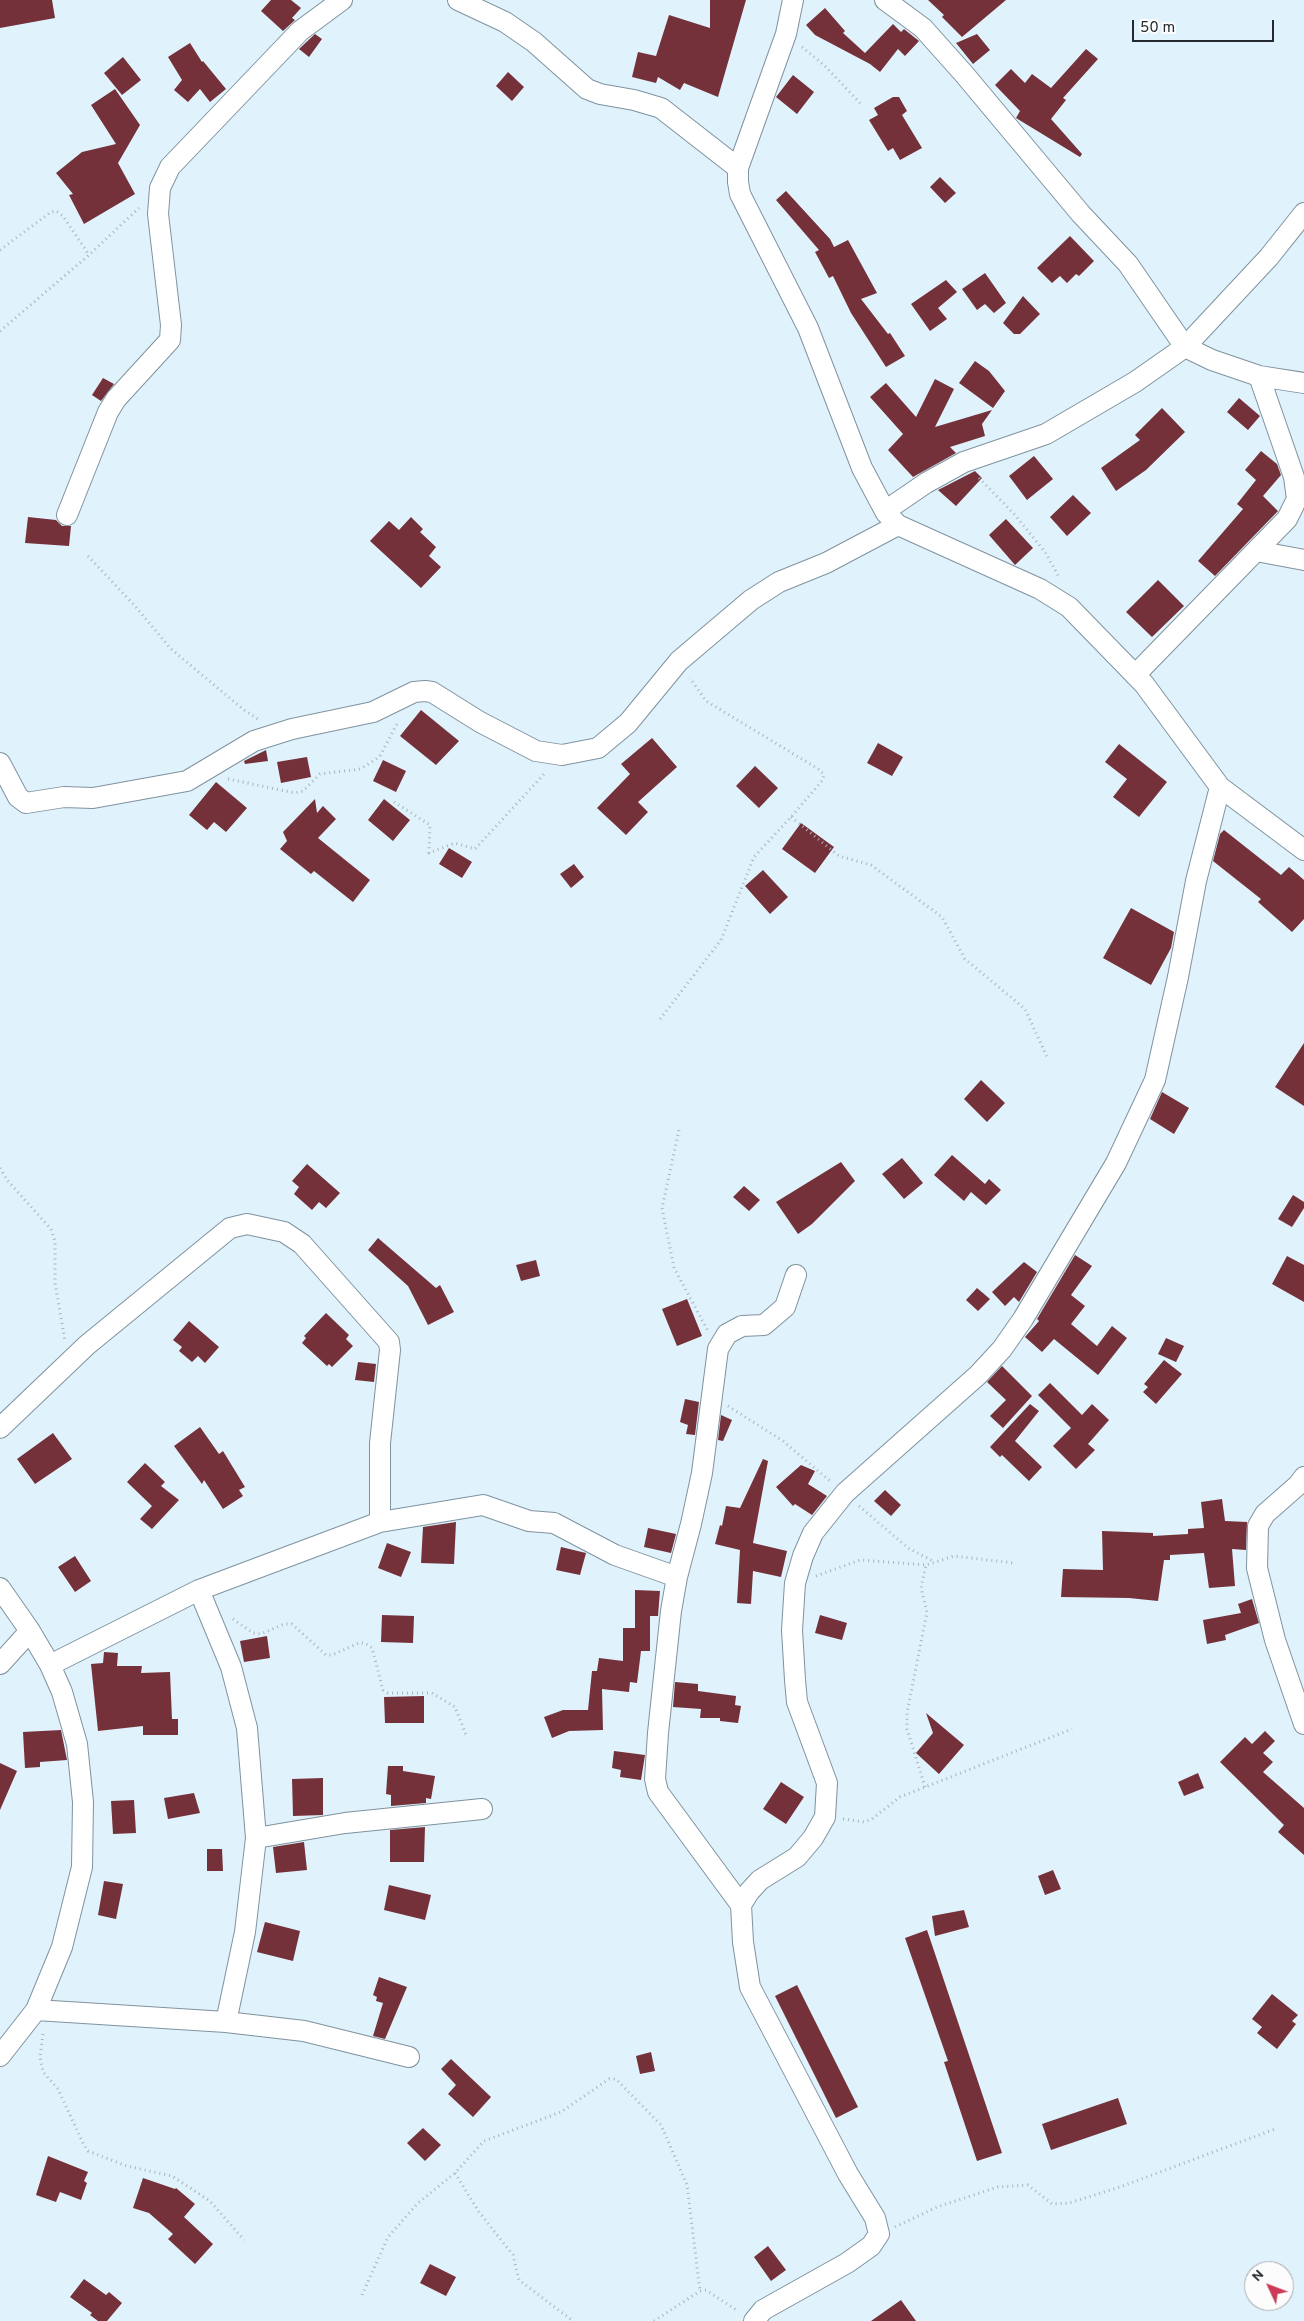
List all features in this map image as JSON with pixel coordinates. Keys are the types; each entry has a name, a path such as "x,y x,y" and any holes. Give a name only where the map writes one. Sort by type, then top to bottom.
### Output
{"street":[{"path":"67,515 108,412 116,399 170,340 171,325 158,214 160,188 170,167 300,31 342,0"},
{"path":"458,0 505,22 534,42 588,89 600,94 634,100 661,108 738,168"},
{"path":"792,0 786,34 738,168 740,194 808,328 862,468 892,518 1040,589 1069,607 1135,675 1220,787 1304,850"},
{"path":"885,0 923,28 964,74 1032,157 1128,264 1185,347 1212,360 1259,376 1304,383"},
{"path":"0,764 18,797 26,803 64,797 93,798 188,782 254,741 279,733 374,712 414,692 432,692 480,722 536,751 562,755 598,748 628,722 679,661 751,600 779,582 826,563 892,518 926,483 964,462 1046,434 1135,382 1185,347 1269,257 1304,213"},
{"path":"1135,675 1287,519 1297,499 1294,477 1259,376"},
{"path":"1256,551 1304,560"},
{"path":"741,1905 760,1880 798,1857 813,1838 825,1817 827,1783 797,1702 792,1630 794,1583 802,1556 813,1533 845,1493 978,1375 1002,1349 1023,1319 1116,1163 1155,1080 1169,1023 1196,881 1220,787"},
{"path":"0,1428 87,1345 230,1228 247,1224 284,1232 302,1244 389,1342 390,1350 380,1443 380,1522"},
{"path":"754,2321 763,2310 847,2263 871,2246 879,2234 875,2218 848,2174 750,1987 743,1942 741,1905 661,1797 655,1779 671,1611 676,1577 691,1524 702,1473 718,1349 727,1334 742,1326 764,1325 785,1307 796,1275"},
{"path":"1304,1477 1285,1497 1274,1504 1258,1526 1257,1568 1275,1640 1304,1724"},
{"path":"50,1665 203,1597 380,1522 483,1505 530,1521 554,1523 614,1555 676,1577"},
{"path":"0,1588 30,1631 50,1665 62,1692 77,1744 83,1802 82,1867 62,1947 41,2011 0,2056"},
{"path":"203,1597 231,1667 247,1728 256,1838 245,1932 226,2022"},
{"path":"0,1664 30,1631"},
{"path":"256,1838 345,1823 482,1809"},
{"path":"41,2011 226,2022 304,2031 409,2057"}],"path":[{"path":"786,34 824,66 861,104"},
{"path":"0,331 89,255 160,188"},
{"path":"0,250 51,212 56,211 63,216 89,255"},
{"path":"964,462 1015,515 1045,552 1059,576 1069,607"},
{"path":"88,556 135,606 172,650 244,710 279,733"},
{"path":"660,1019 721,940 754,857 822,781 824,772 706,701 679,661"},
{"path":"200,774 295,793 303,791 320,774 360,769 380,756 414,692"},
{"path":"394,802 430,825 429,853 455,843 475,850 562,755"},
{"path":"791,817 839,856 871,864 942,917 965,959 1026,1009 1047,1057"},
{"path":"679,1130 662,1208 674,1268 718,1349"},
{"path":"0,1168 7,1180 51,1229 55,1241 55,1283 69,1364"},
{"path":"711,1395 783,1440 908,1548 935,1562"},
{"path":"794,1583 860,1560 926,1564 954,1556 1014,1563"},
{"path":"925,1787 906,1729 907,1712 927,1612 921,1588 926,1564"},
{"path":"203,1597 253,1633 261,1634 284,1624 292,1624 326,1655 332,1655 359,1643 365,1643 372,1648 383,1690 388,1693 432,1693 455,1707 466,1735"},
{"path":"825,1817 864,1822 872,1819 900,1797 1072,1729"},
{"path":"41,2011 41,2065 43,2072 58,2089 88,2151 127,2166 172,2176 210,2201 244,2240"},
{"path":"362,2295 388,2237 418,2202 455,2173 484,2141 561,2112 609,2078 616,2078 661,2126 687,2185 700,2291"},
{"path":"879,2234 937,2207 998,2187 1028,2185 1052,2204 1069,2203 1120,2187 1275,2129"},
{"path":"455,2173 479,2212 513,2255 518,2280 574,2321"},
{"path":"654,2321 700,2291 706,2290 754,2321"}],"building":[{"path":"0,0 52,0 55,18 0,28"},
{"path":"271,0 291,0 301,8 292,18 295,20 283,31 261,11"},
{"path":"710,0 746,0 718,97 684,83 680,90 658,77 656,83 632,77 638,52 656,56 669,15 710,28"},
{"path":"928,0 1006,0 962,37 942,17 944,15"},
{"path":"825,8 845,31 843,33 865,53 893,24 901,32 904,29 919,41 905,56 898,49 880,72 870,64 815,35 806,25"},
{"path":"315,34 322,39 309,57 299,49"},
{"path":"977,34 990,50 973,64 956,43"},
{"path":"190,43 202,62 226,89 210,102 200,89 188,102 174,90 182,80 168,57"},
{"path":"1086,49 1098,59 1063,98 1066,100 1051,119 1082,154 1080,157 1016,118 1020,111 995,85 1011,69 1025,83 1032,74 1051,88"},
{"path":"123,57 141,80 122,95 104,73"},
{"path":"508,72 524,87 512,101 496,86"},
{"path":"793,75 814,92 797,114 776,97"},
{"path":"115,89 140,125 118,163 135,194 84,224 69,195 73,194 56,173 82,152 116,144 91,105"},
{"path":"893,97 899,97 907,111 902,115 922,148 900,160 893,148 888,151 869,120 878,115 874,108"},
{"path":"940,177 956,193 945,203 930,187"},
{"path":"786,191 830,239 834,247 848,240 877,293 861,299 888,334 890,333 905,356 886,367 851,313 833,276 829,278 815,252 819,250 776,200"},
{"path":"1070,236 1094,261 1079,276 1076,274 1067,283 1060,276 1052,283 1037,268"},
{"path":"985,273 1006,303 994,313 985,304 977,310 962,289"},
{"path":"946,280 957,292 938,308 947,319 930,331 911,304"},
{"path":"1023,296 1040,314 1020,334 1014,334 1003,323"},
{"path":"975,361 989,371 1005,391 993,408 959,383"},
{"path":"103,378 114,384 101,401 92,395"},
{"path":"935,379 954,389 935,427 992,410 982,424 985,436 950,447 956,453 913,477 888,450 903,434 870,397 886,383 916,417"},
{"path":"1239,398 1260,416 1248,430 1227,412"},
{"path":"1162,408 1185,432 1146,470 1116,491 1101,468 1140,440 1135,435"},
{"path":"1261,451 1277,464 1281,475 1263,496 1278,511 1215,576 1198,561 1243,509 1237,504 1256,480 1245,470"},
{"path":"1034,456 1053,479 1027,500 1009,476"},
{"path":"975,471 982,478 956,506 938,490"},
{"path":"1073,495 1091,513 1067,536 1050,517"},
{"path":"28,517 56,520 62,526 71,526 69,546 25,543"},
{"path":"411,517 423,529 420,532 436,547 429,556 441,567 421,588 370,541 389,521 399,530"},
{"path":"1006,519 1033,548 1015,565 989,535"},
{"path":"1158,580 1184,606 1152,637 1126,612"},
{"path":"421,710 459,741 436,765 400,736"},
{"path":"652,738 677,767 638,802 648,812 626,835 597,808 630,774 621,764"},
{"path":"878,743 903,757 892,776 867,763"},
{"path":"1119,744 1167,782 1139,817 1113,797 1127,779 1105,762"},
{"path":"266,750 268,761 245,764 244,761"},
{"path":"307,757 311,777 281,783 277,762"},
{"path":"383,760 406,771 396,792 373,781"},
{"path":"755,766 778,788 759,808 736,786"},
{"path":"216,782 247,808 226,832 214,822 207,830 189,815"},
{"path":"315,799 317,813 323,806 336,819 318,838 370,880 353,902 314,871 311,874 280,849 287,841 283,832"},
{"path":"384,799 410,820 393,841 368,820"},
{"path":"801,823 834,847 815,873 782,849"},
{"path":"1224,830 1281,875 1289,867 1304,880 1304,919 1292,932 1258,902 1261,899 1213,861 1220,834"},
{"path":"449,848 472,862 462,878 439,864"},
{"path":"574,864 584,877 571,888 560,874"},
{"path":"763,870 788,897 770,914 745,886"},
{"path":"1131,908 1174,932 1171,948 1151,985 1103,958"},
{"path":"1304,1043 1304,1106 1275,1087"},
{"path":"981,1080 1005,1103 987,1122 964,1099"},
{"path":"1162,1092 1189,1108 1174,1134 1150,1119"},
{"path":"952,1155 985,1184 989,1179 1001,1190 986,1205 971,1192 964,1201 934,1175"},
{"path":"902,1158 923,1183 904,1199 882,1174"},
{"path":"841,1162 855,1181 812,1224 798,1234 776,1202"},
{"path":"307,1164 340,1193 326,1208 319,1202 312,1210 294,1194 299,1187 292,1181"},
{"path":"744,1186 760,1200 749,1211 733,1197"},
{"path":"1293,1195 1304,1202 1304,1208 1292,1227 1278,1219"},
{"path":"378,1238 436,1288 440,1285 454,1312 428,1325 408,1286 368,1250"},
{"path":"1075,1255 1092,1266 1071,1295 1085,1306 1071,1324 1097,1346 1112,1326 1127,1338 1098,1375 1054,1339 1042,1352 1025,1337 1039,1321 1037,1319"},
{"path":"1287,1256 1304,1265 1304,1302 1272,1284"},
{"path":"536,1260 540,1276 521,1281 516,1265"},
{"path":"1024,1262 1037,1272 1019,1302 1014,1297 1005,1306 992,1292"},
{"path":"977,1288 990,1299 978,1311 966,1300"},
{"path":"687,1299 702,1336 677,1346 662,1309"},
{"path":"326,1313 349,1335 346,1339 353,1346 332,1367 329,1364 327,1366 302,1343 306,1338 304,1336"},
{"path":"189,1321 219,1347 205,1363 198,1356 192,1362 179,1351 182,1347 173,1340"},
{"path":"1166,1338 1184,1346 1176,1362 1158,1354"},
{"path":"1164,1360 1182,1374 1156,1404 1143,1392 1148,1387 1144,1384"},
{"path":"358,1362 376,1364 374,1382 355,1380"},
{"path":"1002,1366 1032,1396 1003,1428 990,1416 1006,1400 987,1382"},
{"path":"1050,1383 1082,1415 1092,1404 1109,1420 1088,1444 1095,1450 1076,1469 1053,1446 1071,1428 1038,1395"},
{"path":"685,1399 699,1402 695,1435 686,1434 688,1425 680,1422"},
{"path":"1030,1404 1039,1411 1015,1441 1042,1467 1029,1481 1002,1455 1000,1457 990,1447"},
{"path":"721,1415 732,1420 723,1441 718,1440"},
{"path":"200,1427 219,1454 223,1451 245,1487 239,1490 243,1496 223,1509 204,1480 202,1484 174,1446"},
{"path":"53,1433 72,1459 35,1484 17,1459"},
{"path":"763,1459 768,1461 753,1543 787,1551 781,1577 753,1571 751,1604 737,1603 740,1550 715,1544 720,1525 722,1526 726,1506 740,1508"},
{"path":"145,1463 165,1482 161,1486 179,1500 152,1529 140,1519 152,1506 127,1482"},
{"path":"801,1465 815,1471 808,1484 827,1496 812,1515 795,1504 793,1506 776,1487"},
{"path":"885,1490 901,1505 891,1516 874,1501"},
{"path":"1222,1499 1225,1521 1247,1522 1246,1550 1232,1549 1235,1586 1209,1588 1204,1553 1170,1555 1170,1560 1164,1560 1158,1601 1129,1598 1061,1597 1063,1569 1103,1570 1102,1531 1153,1533 1153,1536 1188,1534 1188,1529 1204,1528 1201,1502"},
{"path":"456,1522 454,1564 421,1563 423,1527"},
{"path":"648,1528 676,1534 671,1553 644,1547"},
{"path":"387,1543 411,1552 401,1577 378,1568"},
{"path":"561,1547 586,1553 580,1575 556,1570"},
{"path":"75,1556 91,1581 75,1592 58,1567"},
{"path":"635,1590 660,1591 658,1616 650,1616 650,1651 641,1651 637,1683 630,1682 629,1692 602,1689 603,1730 569,1731 552,1738 544,1717 563,1710 588,1710 592,1671 597,1671 599,1658 623,1661 623,1628 635,1628"},
{"path":"1252,1599 1259,1623 1225,1635 1226,1640 1207,1644 1203,1620 1241,1613 1238,1604"},
{"path":"382,1615 414,1616 413,1643 381,1642"},
{"path":"820,1615 847,1623 842,1640 815,1633"},
{"path":"267,1636 270,1658 244,1662 240,1641"},
{"path":"104,1652 118,1653 117,1666 142,1666 141,1673 170,1672 172,1719 178,1719 178,1735 143,1735 143,1726 98,1731 91,1664 103,1663"},
{"path":"675,1682 698,1684 698,1691 736,1696 735,1705 741,1706 738,1723 720,1721 720,1718 700,1718 701,1709 673,1707"},
{"path":"424,1696 424,1723 385,1723 384,1697"},
{"path":"926,1713 964,1745 939,1774 916,1753 933,1733"},
{"path":"61,1730 67,1760 40,1762 40,1767 25,1768 23,1732"},
{"path":"1265,1731 1275,1741 1263,1753 1273,1762 1263,1772 1304,1808 1304,1855 1278,1832 1284,1825 1220,1762 1245,1737 1252,1744"},
{"path":"614,1751 645,1755 641,1780 620,1777 621,1770 612,1768"},
{"path":"0,1763 17,1771 0,1810"},
{"path":"388,1766 403,1766 403,1771 435,1776 431,1799 426,1798 426,1803 391,1806 391,1795 386,1794"},
{"path":"1198,1773 1204,1788 1184,1796 1178,1782"},
{"path":"323,1778 323,1815 293,1816 292,1779"},
{"path":"781,1782 804,1797 786,1824 763,1809"},
{"path":"194,1793 200,1813 168,1819 164,1798"},
{"path":"134,1800 136,1833 113,1834 111,1801"},
{"path":"425,1827 424,1862 390,1862 390,1830"},
{"path":"304,1842 307,1870 276,1873 273,1847"},
{"path":"207,1849 222,1849 223,1871 207,1871"},
{"path":"1053,1870 1061,1889 1045,1895 1038,1876"},
{"path":"104,1881 123,1884 116,1919 98,1915"},
{"path":"389,1885 431,1895 425,1920 384,1910"},
{"path":"964,1910 969,1927 935,1936 932,1916"},
{"path":"265,1922 300,1931 293,1961 257,1952"},
{"path":"927,1930 1002,2153 977,2161 944,2062 948,2061 905,1938"},
{"path":"379,1977 407,1987 385,2039 373,2036 383,2003 376,2001 377,1997 373,1995"},
{"path":"797,1985 858,2107 836,2118 775,1996"},
{"path":"1272,1994 1298,2015 1292,2021 1296,2024 1277,2049 1257,2033 1262,2027 1252,2019"},
{"path":"651,2052 655,2071 640,2074 636,2056"},
{"path":"451,2059 491,2097 473,2117 448,2094 456,2085 441,2069"},
{"path":"1118,2098 1127,2124 1051,2150 1042,2124"},
{"path":"423,2128 441,2145 425,2161 407,2143"},
{"path":"48,2156 88,2172 84,2181 87,2183 81,2200 60,2192 56,2202 36,2195"},
{"path":"143,2178 176,2188 195,2204 184,2217 213,2244 195,2264 168,2239 173,2234 149,2213 133,2208"},
{"path":"768,2246 786,2270 771,2281 754,2257"},
{"path":"430,2264 456,2277 446,2296 420,2283"},
{"path":"84,2279 106,2295 109,2292 122,2303 107,2321 98,2321 90,2315 92,2313 70,2297"},
{"path":"901,2300 916,2321 871,2321"}]}
